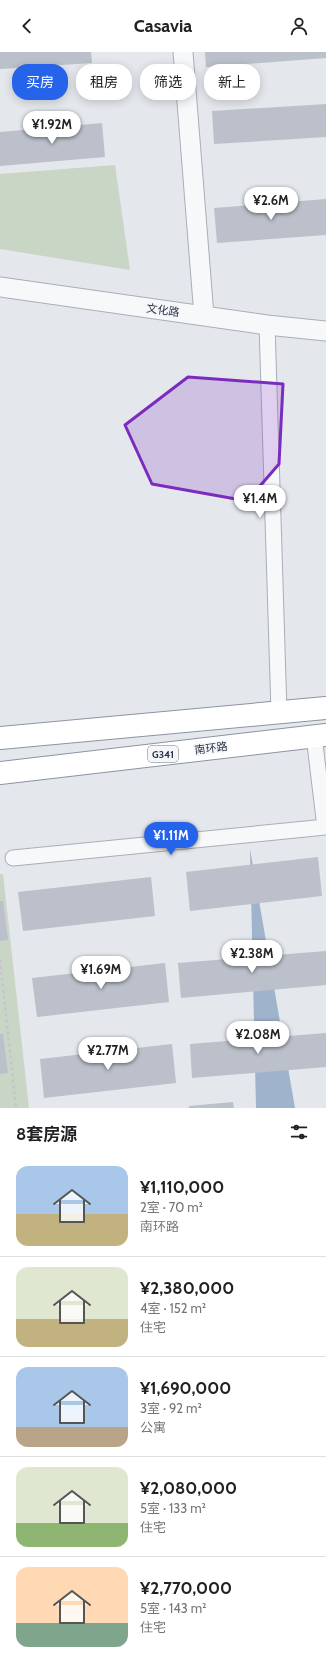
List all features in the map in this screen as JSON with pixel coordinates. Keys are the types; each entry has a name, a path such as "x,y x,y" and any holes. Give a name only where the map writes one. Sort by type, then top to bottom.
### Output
{"highway":[{"path":"0,738 326,708"},
{"name":"南环路","path":"0,773 320,735"}],"street":[{"path":"183,52 204,316"},
{"name":"文化路","path":"0,287 267,325 326,331"},
{"path":"267,325 279,712"},
{"path":"14,858 326,827 320,735"}],"path":[{"path":"0,960 16,1108"}],"highlighted area":[{"path":"188,377 283,384 279,464 247,501 152,484 125,425"}],"green space":[{"path":"115,165 130,270 0,249 0,174"},
{"path":"0,874 3,874 29,1108 0,1108"}],"water":[{"path":"250,849 295,1108 256,1108"}],"building":[{"path":"0,52 91,52 92,63 68,65 12,64 12,68 0,69"},
{"path":"205,52 326,52 326,58 246,64 206,64"},
{"path":"326,104 326,137 214,144 212,111"},
{"path":"102,123 105,157 0,166 0,132"},
{"path":"326,199 326,235 217,243 214,208"},
{"path":"318,857 322,896 190,911 186,872"},
{"path":"151,877 155,916 23,931 18,892"},
{"path":"0,901 3,901 8,940 0,941"},
{"path":"326,951 326,985 181,998 178,963"},
{"path":"165,963 169,1002 37,1017 32,978"},
{"path":"326,1033 326,1067 192,1078 190,1044"},
{"path":"0,1034 3,1034 8,1073 0,1074"},
{"path":"172,1044 176,1083 44,1098 40,1059"},
{"path":"233,1102 234,1108 189,1108 189,1106"}]}
